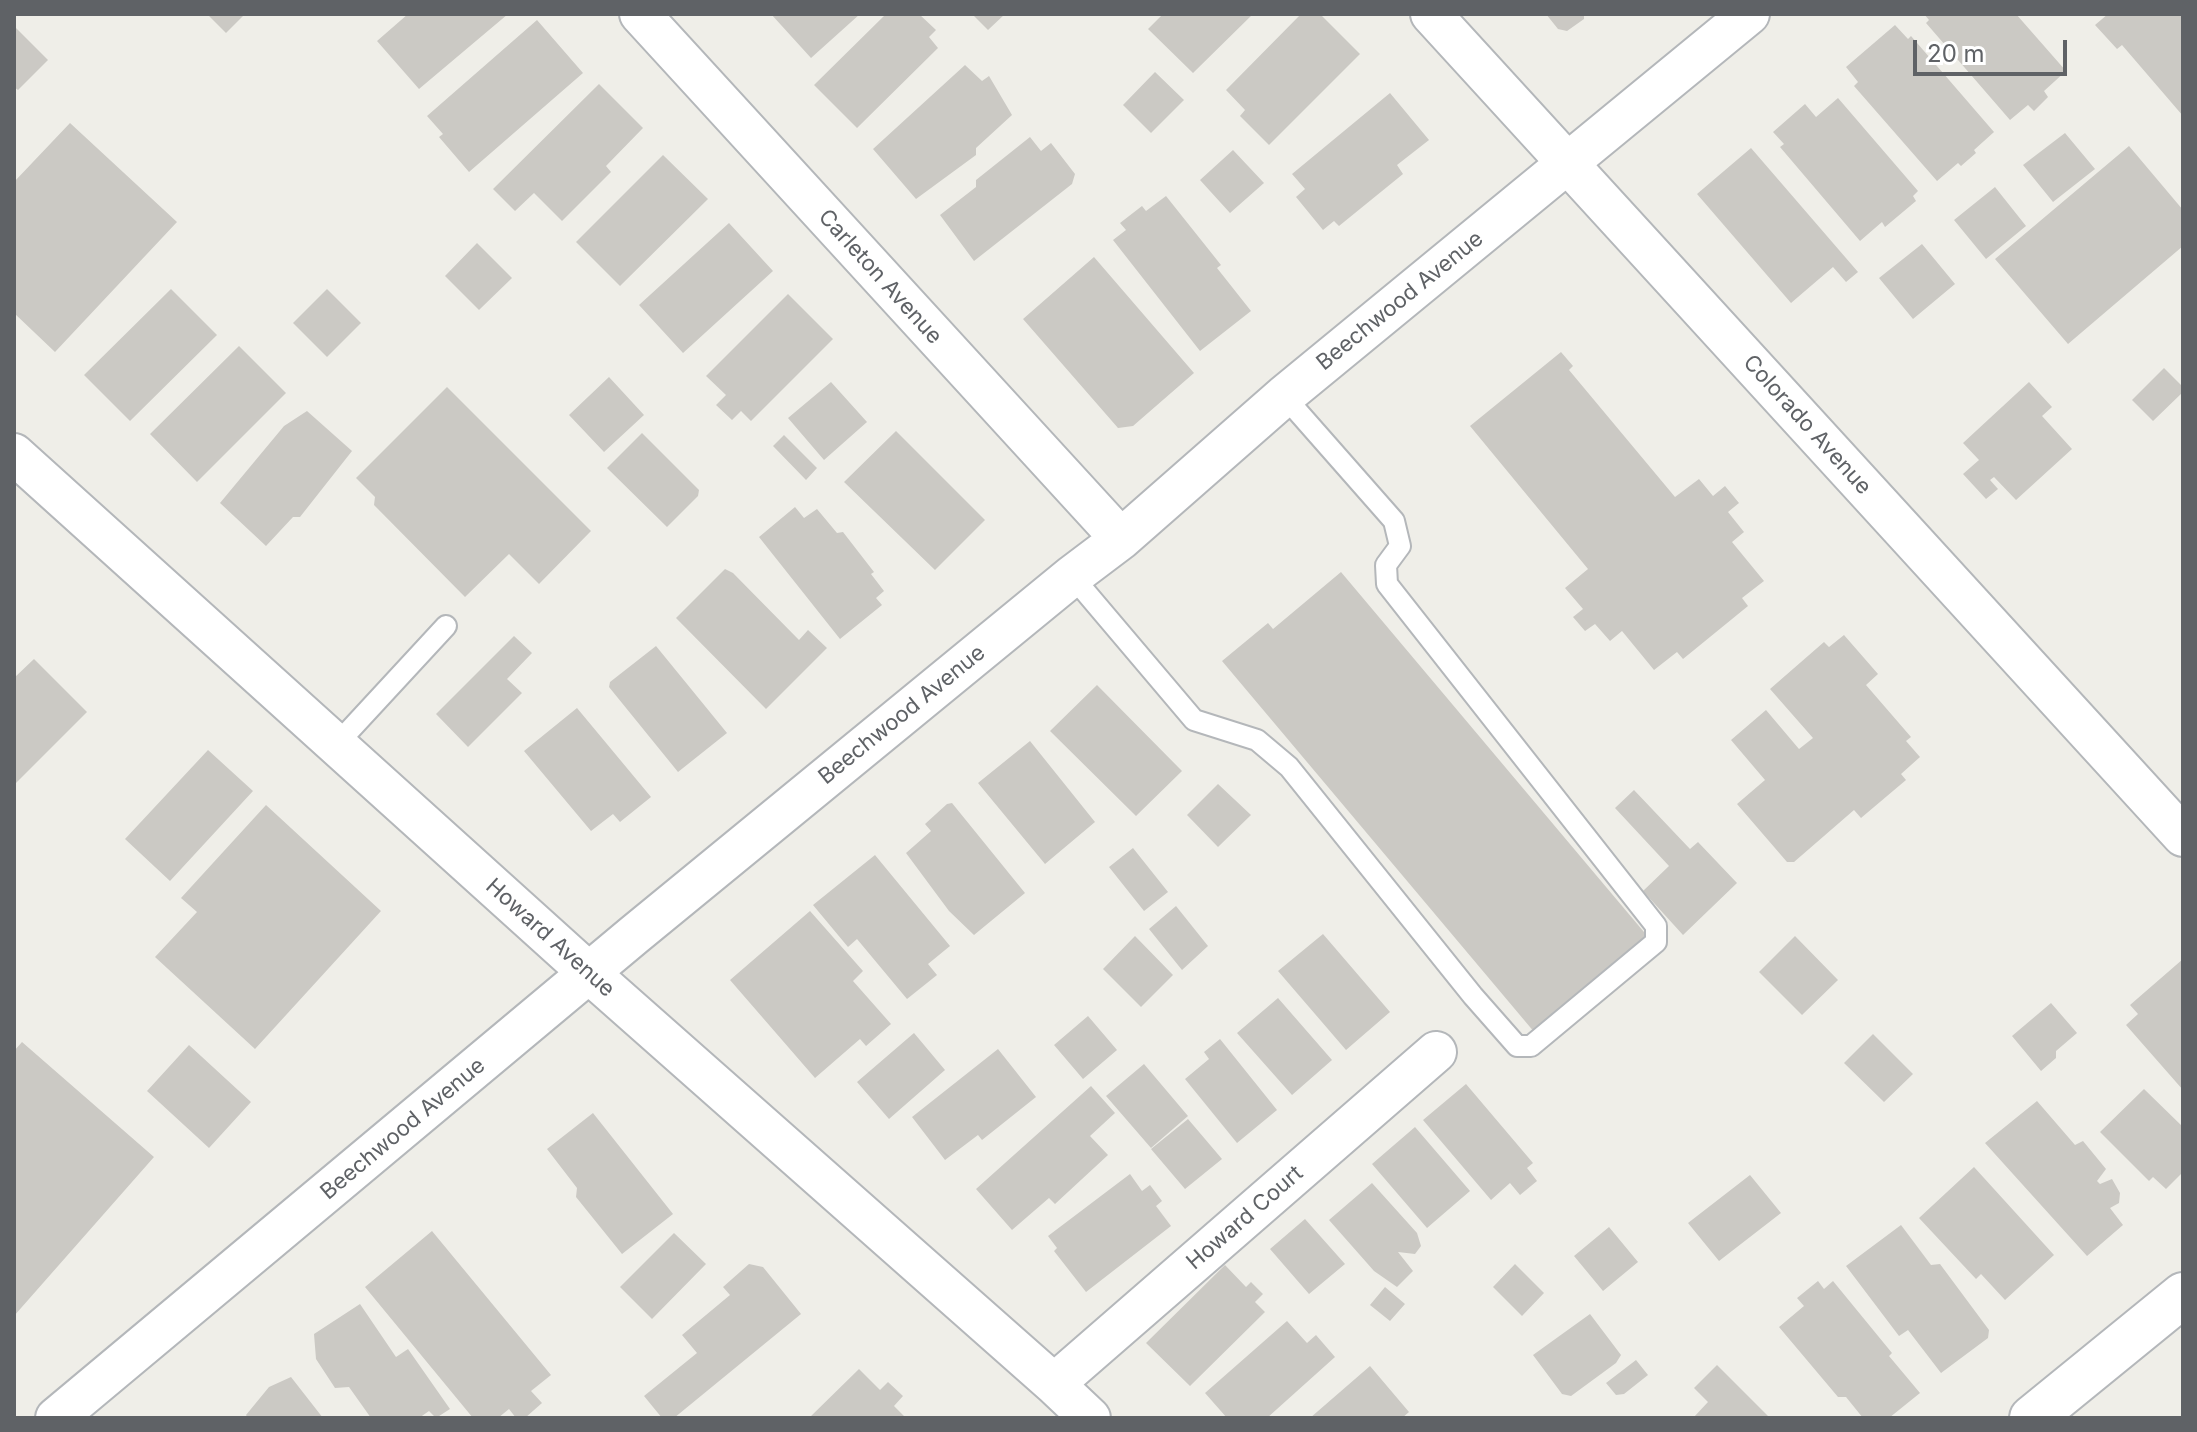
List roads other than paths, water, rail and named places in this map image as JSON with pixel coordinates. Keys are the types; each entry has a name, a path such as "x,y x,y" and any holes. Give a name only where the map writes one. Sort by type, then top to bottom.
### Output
{"street":[{"name":"Carleton Avenue","path":"640,14 1121,539"},
{"name":"Colorado Avenue","path":"1431,14 2183,836"},
{"name":"Beechwood Avenue","path":"56,1418 589,973 1121,539 1284,396 1749,14"},
{"name":"Howard Avenue","path":"14,454 589,973 1090,1418"},
{"name":"Howard Court","path":"1054,1384 1436,1052"},
{"path":"2032,1418 2183,1295"}],"lane":[{"path":"1072,576 1194,720 1257,740 1289,767 1473,996 1517,1046 1531,1046 1656,942 1656,926 1387,584 1386,565 1400,546 1394,521 1284,396"},
{"path":"336,745 446,626"}]}
